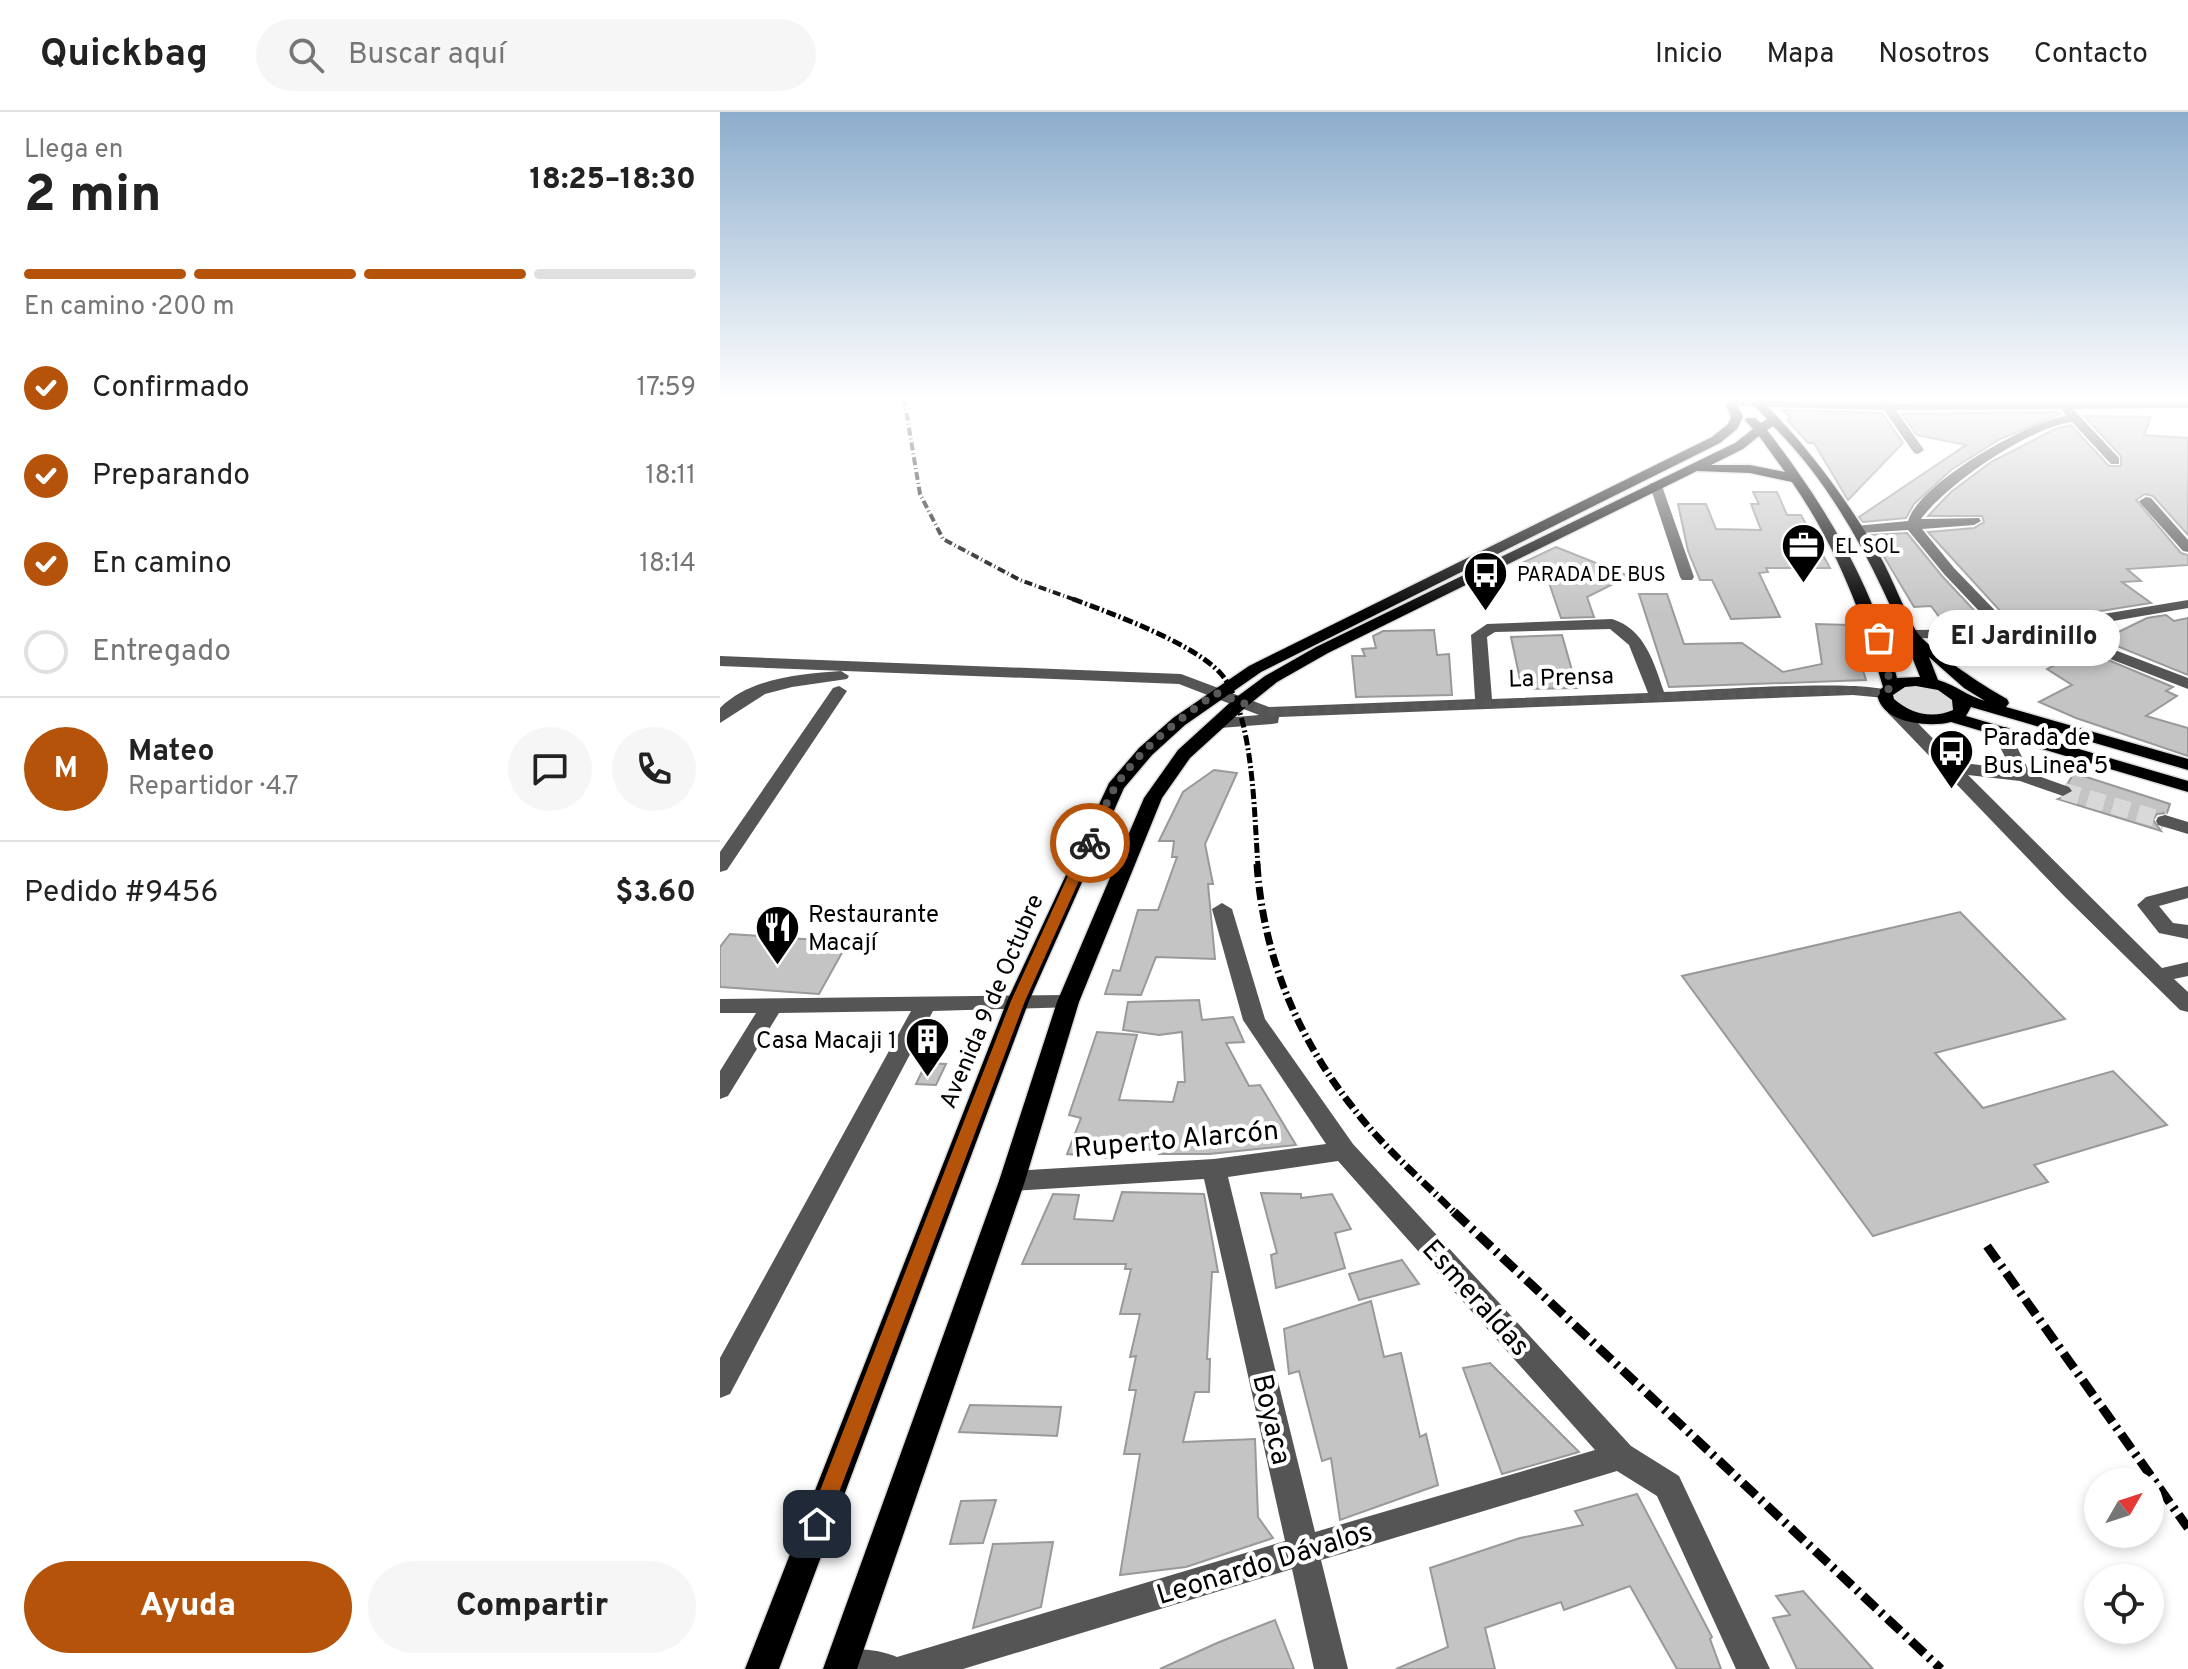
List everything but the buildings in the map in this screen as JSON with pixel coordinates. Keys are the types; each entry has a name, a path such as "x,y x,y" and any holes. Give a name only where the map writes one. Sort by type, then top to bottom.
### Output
{"main road":[{"name":"Avenida 9 de Octubre","path":"762,1669 1018,1001 1115,787 1134,761 1216,693 1305,642 1654,471"},
{"path":"841,1667 1012,1181 1068,1002 1153,798 1184,754 1271,679 1322,650 1690,471"},
{"path":"1769,471 1798,480"},
{"path":"1791,471 1830,530 1879,638 1889,697 1923,719 1952,717 2188,787"},
{"path":"1818,471 1860,529 1913,635 1931,683"},
{"path":"1913,635 1940,661 1999,702 2082,736"},
{"path":"1889,697 1901,682 1931,683 1944,687 1961,699 2188,765"},
{"path":"1952,717 1960,713 1963,706 1961,699"}],"street":[{"path":"1970,471 1938,491 1914,519 1915,524 1949,571 2009,634"},
{"path":"1656,486 1687,577"},
{"path":"2146,501 2188,548"},
{"path":"1860,529 1974,521"},
{"path":"1913,635 2009,634 2188,604"},
{"path":"1484,704 1479,635 1492,627 1612,624 1624,628 1632,635 1658,697"},
{"path":"2058,626 2106,652 2188,684"},
{"path":"720,661 933,670"},
{"path":"720,669 746,661"},
{"name":"La Prensa","path":"933,670 1181,679 1267,712 1853,690 1889,697"},
{"path":"720,718 730,705 751,693 781,684 823,677 933,670"},
{"path":"720,866 839,691"},
{"name":"La Prensa","path":"1220,723 1889,697"},
{"path":"1889,697 1950,767 2073,894 2188,1005"},
{"path":"2001,731 2023,776"},
{"path":"1950,767 2023,776 2063,791"},
{"path":"2165,821 2188,828"},
{"path":"2188,892 2161,898 2147,905 2166,928 2188,932"},
{"name":"Esmeraldas","path":"1222,909 1254,1020 1344,1151 1620,1456 1668,1486 1753,1669"},
{"path":"2158,976 2188,969"},
{"path":"720,1006 1068,1002"},
{"path":"720,1385 926,1004"},
{"path":"720,1090 772,1006"},
{"name":"Ruperto Alarcón","path":"1012,1181 1214,1169 1344,1151"},
{"name":"Boyaca","path":"1214,1169 1331,1669"},
{"name":"Leonardo Dávalos","path":"908,1669 1620,1456"},
{"path":"841,1667 886,1669"}],"shaded area":[{"path":"1922,684 1949,693 1956,708 1933,715 1917,713 1896,703 1893,692 1897,688"}],"tunnel":[{"path":"2063,791 2165,821"}],"railway":[{"path":"916,471 920,494 943,539 1020,580 1078,601"},
{"path":"1073,599 1177,643 1214,667 1225,679 1235,698 1247,744 1258,866"},
{"path":"1257,864 1275,963 1286,994 1316,1054 1365,1123 1456,1214"},
{"path":"1454,1212 1941,1669"},
{"path":"1987,1246 2188,1528"}],"way so far":[{"path":"1090,843 1115,787 1134,761 1187,713 1216,693 1267,712 1853,690 1885,693 1891,686 1879,638"}],"place":[{"name":"EL SOL","path":"1804,585"},
{"name":"PARADA DE BUS","path":"1486,613"},
{"name":"El Jardinillo","path":"1879,638"},
{"name":"Parada de Bus Linea 5","path":"1952,790"},
{"name":"Restaurante Macají","path":"777,967"},
{"name":"Casa Macaji 1","path":"928,1079"}],"route":[{"path":"817,1524 1018,1001 1090,843"}]}
